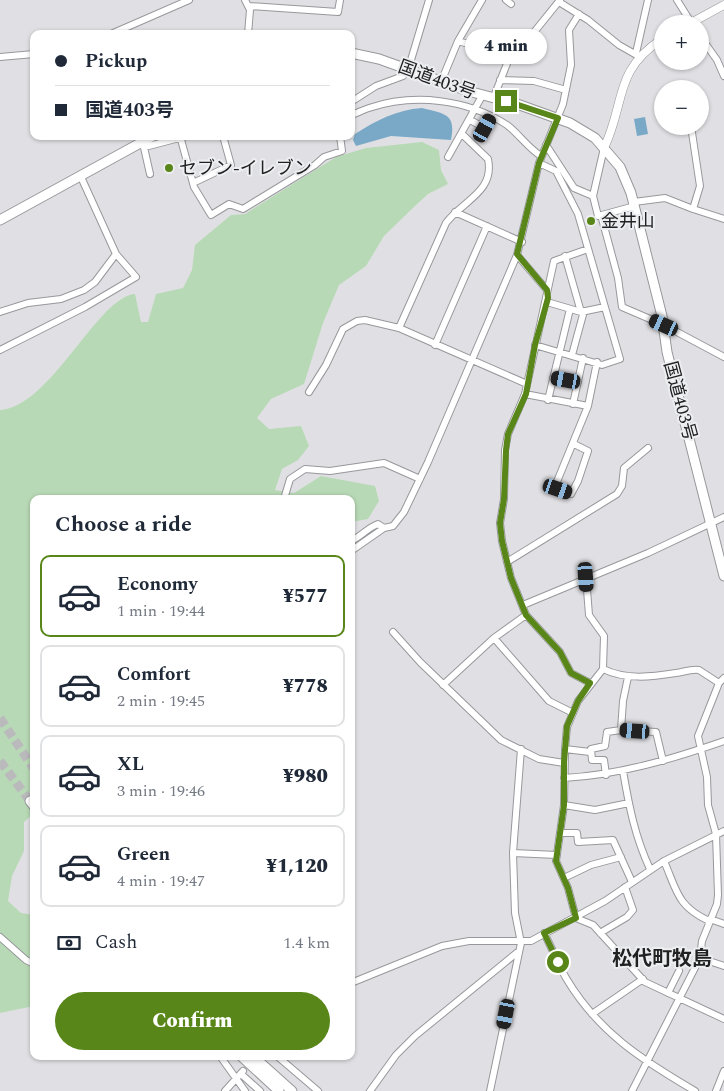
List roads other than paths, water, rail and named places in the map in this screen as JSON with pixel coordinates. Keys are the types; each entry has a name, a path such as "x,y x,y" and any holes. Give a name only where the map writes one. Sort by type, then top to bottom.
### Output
{"highway":[{"name":"国道403号","path":"355,54 379,59 482,96 558,118 580,127 604,148 620,167 634,204 664,325 667,352 724,576"},
{"path":"0,220 143,145 149,140"},
{"path":"245,1060 279,1091"},
{"path":"257,1060 292,1091"}],"main road":[{"path":"706,15 724,5"},
{"path":"604,148 626,76 638,55 654,44"}],"street":[{"path":"120,30 189,0"},
{"path":"245,0 249,6 248,30"},
{"path":"249,6 338,12 340,0"},
{"path":"355,99 376,86 403,76 408,70 429,0"},
{"path":"441,82 458,41 482,0"},
{"path":"458,41 514,58 524,48 560,1 619,45 638,55 648,0"},
{"path":"677,0 686,15"},
{"path":"355,548 384,528 393,526 404,512 517,254 522,242 541,156 558,118 566,90 571,65 569,30 579,14"},
{"path":"709,47 721,62 724,76"},
{"path":"0,57 30,54"},
{"path":"493,98 510,56"},
{"path":"500,80 534,81 566,90"},
{"path":"448,157 482,96"},
{"path":"355,114 378,106 420,100 446,101 491,117 508,126 541,156"},
{"path":"470,120 485,128 491,117"},
{"path":"399,328 446,223 455,212 482,190 488,163 486,156 462,134"},
{"path":"692,135 700,186 694,209"},
{"path":"150,174 143,145 167,140"},
{"path":"183,140 193,183 211,215 229,204 243,210 315,166 324,157 342,151 341,140"},
{"path":"193,183 231,165 224,140"},
{"path":"546,145 574,188 593,196"},
{"path":"604,148 593,196 598,216 634,204 665,198 724,219"},
{"path":"535,345 602,365 620,359 578,214 559,175 554,169 539,163"},
{"path":"0,350 86,307 136,277 116,254 81,177"},
{"path":"455,212 522,242"},
{"path":"601,215 616,271 622,307 664,325 724,357"},
{"path":"434,345 487,226"},
{"path":"588,249 554,261 551,282 547,290 547,302 535,345 526,394 508,434 504,499 500,523 507,562 526,615 560,652 571,673 590,683"},
{"path":"0,312 28,303 61,299 84,290 95,282 116,254"},
{"path":"517,254 547,290"},
{"path":"565,256 583,312 572,355"},
{"path":"547,302 583,312 605,307"},
{"path":"548,400 570,309"},
{"path":"308,392 326,365 343,329 357,321 372,320 399,328 434,345 527,384"},
{"path":"572,404 583,358"},
{"path":"574,444 588,451 578,481 571,494 558,489 556,484 588,406 597,362"},
{"path":"553,378 578,382"},
{"path":"526,394 548,400 588,406"},
{"path":"507,562 617,494 622,486 624,468 648,448"},
{"path":"285,495 290,479 305,469 330,471 384,463 420,479"},
{"path":"523,605 586,577 648,554 724,517"},
{"path":"355,539 360,537 367,528 378,524 384,528"},
{"path":"586,577 589,614 604,636 603,668 590,683 567,726 564,762 564,805 556,861 568,888 576,918 593,926 643,979 679,999 723,1016"},
{"path":"442,685 494,638 526,615"},
{"path":"394,632 442,685 501,740 521,748 539,759 564,762"},
{"path":"494,638 549,700 573,713"},
{"path":"603,668 616,675 628,677 656,676 692,669 721,680 698,736 707,776 708,805 716,834 717,904 702,942 700,958 632,1091"},
{"path":"621,730 628,677"},
{"path":"590,752 595,746 605,746 607,732 621,730 656,732 663,760"},
{"path":"564,778 624,771 724,741"},
{"path":"490,1091 521,943 515,913 513,853 521,748"},
{"path":"565,749 590,752"},
{"path":"590,752 592,760 604,760 606,774"},
{"path":"624,771 629,804 639,846 650,869"},
{"path":"564,805 595,810 629,804"},
{"path":"355,982 442,946 469,941 531,942 544,933 576,918 650,869 724,831"},
{"path":"560,833 577,833 578,842 613,840 632,882"},
{"path":"513,853 557,855"},
{"path":"564,878 591,865 620,857"},
{"path":"664,861 680,900 686,908 710,920 724,924"},
{"path":"600,933 627,917 633,910 625,887"},
{"path":"544,933 565,976 592,1014 622,1044 646,1062 695,1091"},
{"path":"0,937 30,962"},
{"path":"370,1091 396,1055 415,1036 520,950"},
{"path":"700,958 724,966"},
{"path":"668,993 679,971"},
{"path":"592,1014 643,979"},
{"path":"224,1060 240,1076 260,1091"},
{"path":"282,1060 318,1091"},
{"path":"716,1091 724,1071"},
{"path":"224,1091 240,1076"},
{"path":"235,1091 240,1076"},
{"path":"240,1076 245,1091"}],"water":[{"path":"422,108 447,116 452,125 451,140 391,136 356,146 353,140 355,140 355,134 387,116"},
{"path":"645,117 648,134 637,136 634,119"}],"tunnel":[{"path":"0,718 30,763"},
{"path":"0,761 30,801"}],"place":[{"name":"セブン-イレブン","path":"169,168"},
{"name":"金井山","path":"591,221"}],"district":[{"name":"松代町牧島","path":"662,959"}]}
